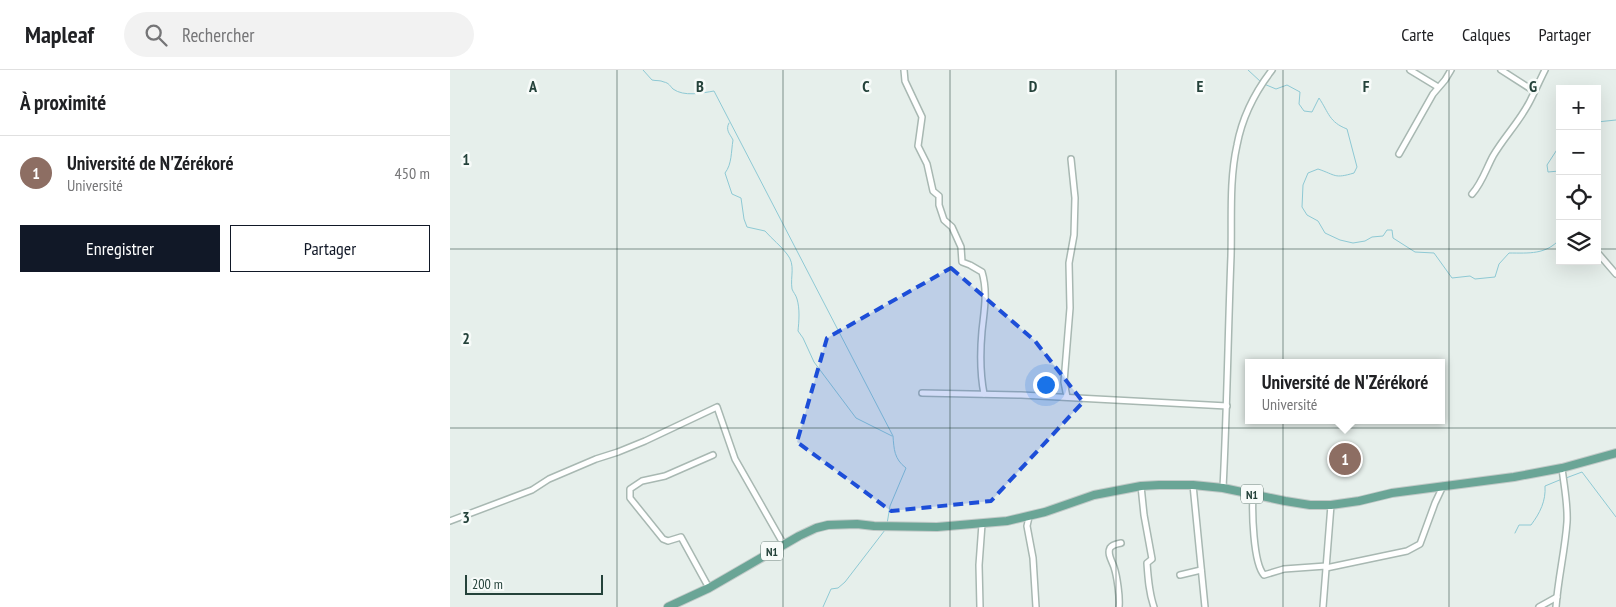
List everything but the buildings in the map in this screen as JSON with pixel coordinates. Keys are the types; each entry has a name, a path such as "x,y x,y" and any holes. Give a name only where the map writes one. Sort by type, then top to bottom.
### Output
{"main road":[{"name":"N1","path":"668,607 709,588 799,536 828,525 857,524 937,527 982,524 1028,517 1094,495 1141,486 1193,485 1223,488 1301,503 1331,505 1359,502 1392,493 1514,477 1562,468 1616,452"}],"street":[{"path":"904,70 905,81 922,117 918,146 927,164 933,190 939,196 944,220 952,227 961,247 962,262 982,272 985,282 986,299 980,352 980,376 984,394"},
{"path":"1223,488 1233,173 1237,145 1248,108 1272,70"},
{"path":"1410,70 1438,87"},
{"path":"1398,154 1438,87 1451,70"},
{"path":"1501,70 1534,91"},
{"path":"1472,194 1478,188 1503,139 1530,102 1545,70"},
{"path":"1067,397 1064,382 1070,308 1069,263 1074,235 1075,198 1071,159"},
{"path":"1601,257 1616,274"},
{"path":"922,392 1067,397 1227,406"},
{"path":"450,521 532,490 549,479 596,459 645,442 717,407 736,459 784,545"},
{"path":"709,588 681,537 668,541 663,539 630,498 630,489 642,481 665,476 713,455"},
{"path":"1556,607 1567,522 1562,468"},
{"path":"1193,485 1205,607"},
{"path":"1141,486 1152,559 1147,562 1150,597 1156,606"},
{"path":"1253,494 1253,526 1258,565 1264,576 1284,569 1326,567 1407,551 1420,544 1443,486"},
{"path":"1324,607 1331,505"},
{"path":"1028,517 1036,607"},
{"path":"980,607 979,565 982,524"},
{"path":"1120,607 1115,570 1109,554 1113,544 1121,542"},
{"path":"1180,576 1201,570"},
{"path":"1538,607 1557,597"}],"highlighted area":[{"path":"951,268 1035,341 1083,402 991,501 891,511 797,442 827,338"}],"waterway":[{"path":"643,70 652,80 666,82 673,89 682,93 693,94 714,91 893,436 897,457 906,468 890,506 887,524"},
{"path":"1248,70 1261,82"},
{"path":"1264,84 1276,89 1287,85 1300,92 1299,104 1304,111 1312,112 1319,98 1333,120 1347,129 1357,167 1354,173 1339,176 1318,169 1308,173 1303,185 1302,207 1307,215 1318,221 1325,233 1340,240 1353,243 1365,241 1372,237 1383,236 1387,230 1392,230 1393,238 1415,252 1434,253 1452,278 1470,276 1475,279 1495,277 1499,264 1509,253 1537,252 1549,248 1556,243"},
{"path":"1601,122 1616,120"},
{"path":"729,123 728,130 733,140 730,162 725,173 732,194 741,198 747,227 765,231 790,258 792,289 799,307 798,331 814,362 856,418 892,436"},
{"path":"1556,151 1547,165 1548,172 1556,171"},
{"path":"1566,478 1582,472 1616,517"},
{"path":"1515,533 1519,525 1531,525 1540,511 1545,486 1562,479"},
{"path":"823,607 831,589 838,588 845,582 885,530"}],"place":[{"name":"Université de N'Zérékoré","path":"1345,459"}]}
